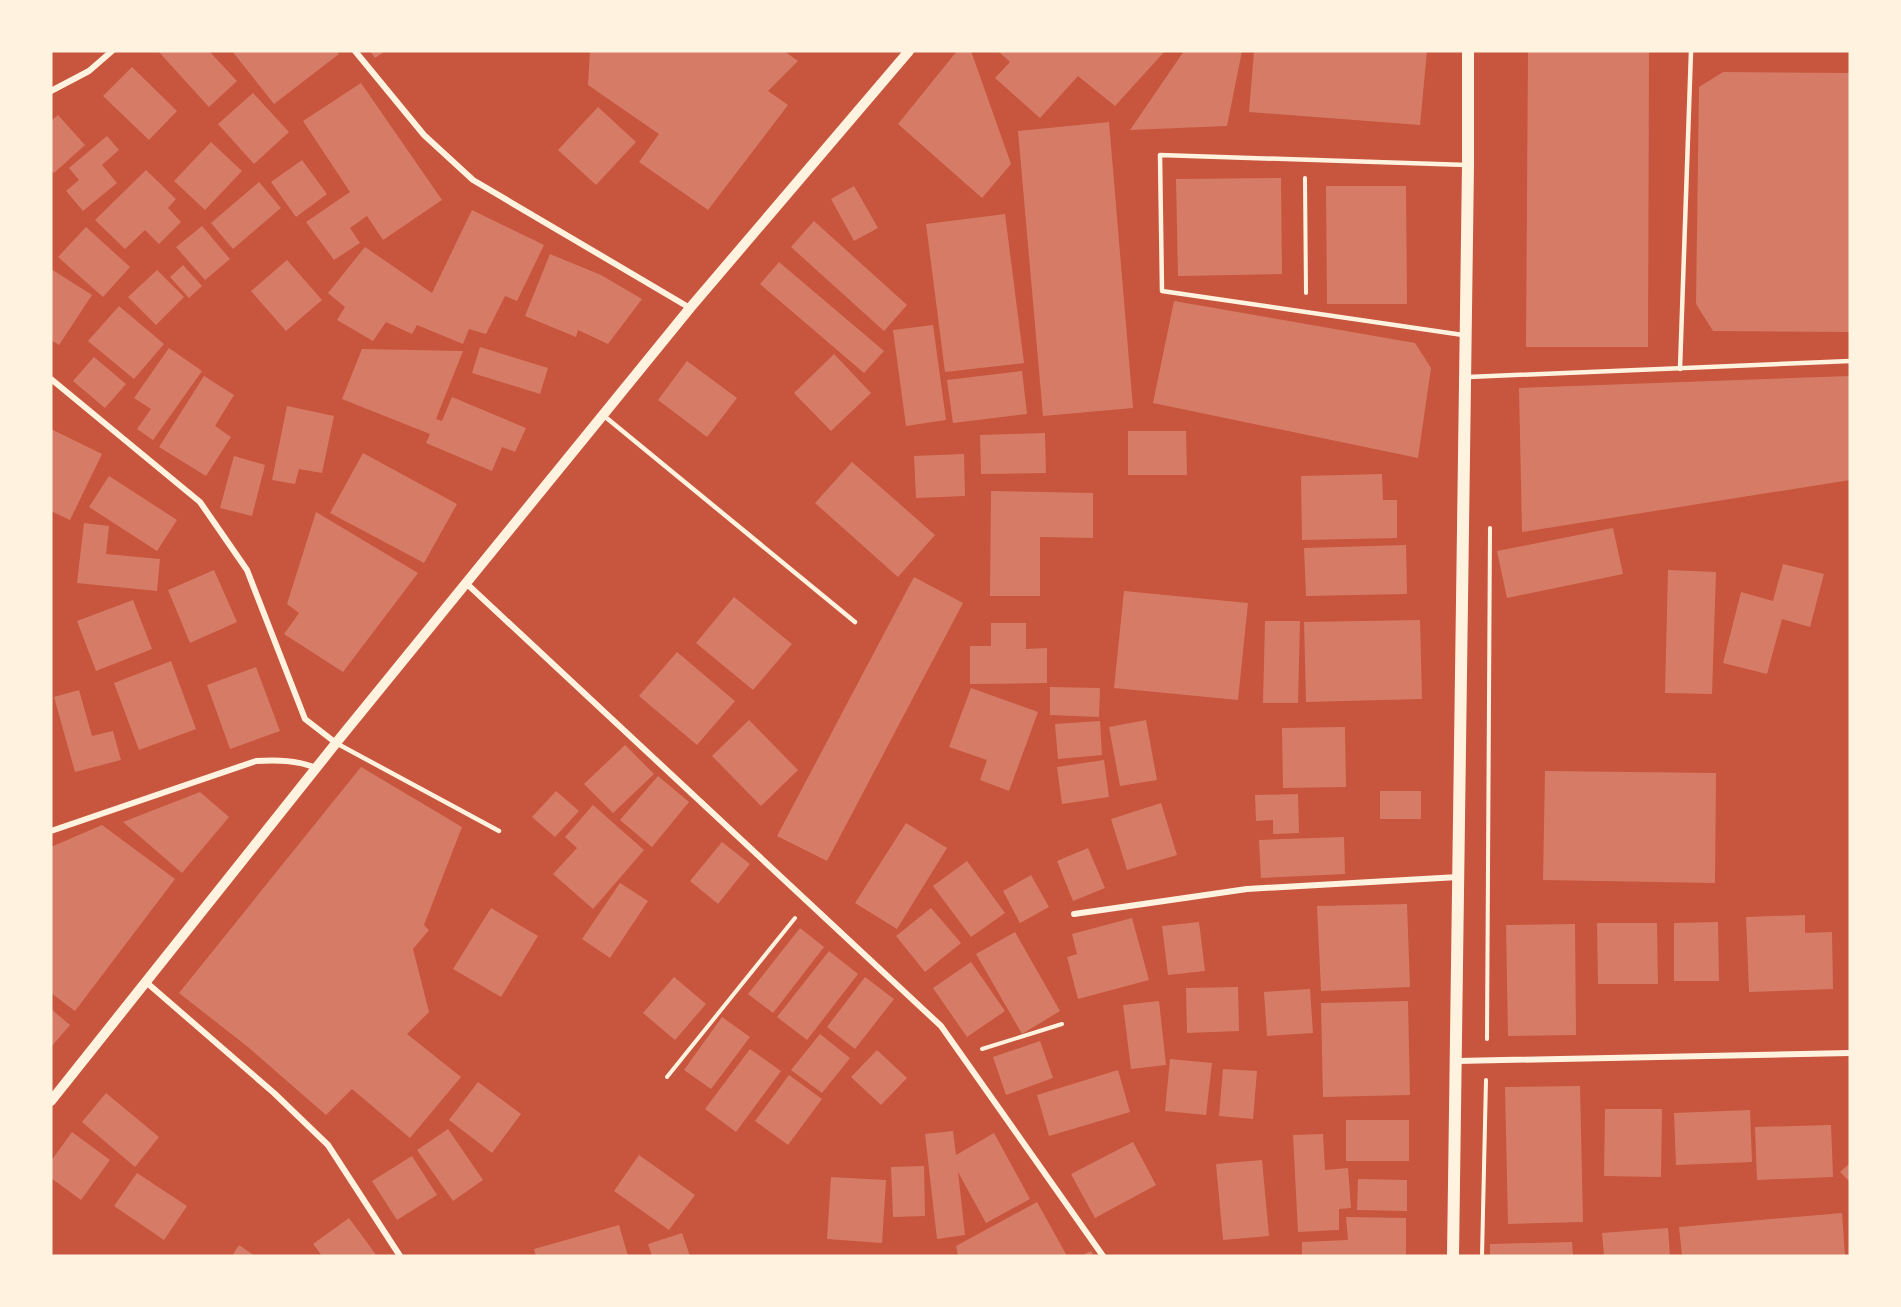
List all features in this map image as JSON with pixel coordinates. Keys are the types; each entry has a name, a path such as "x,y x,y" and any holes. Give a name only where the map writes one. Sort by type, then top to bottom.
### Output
{"main road":[{"path":"1454,1256 1468,51"}],"street":[{"path":"51,91 88,71 112,51"},
{"path":"356,51 424,135 473,180 690,308"},
{"path":"51,1101 336,743 690,308 909,51"},
{"path":"51,379 200,502 247,570 305,719 336,743"},
{"path":"466,583 941,1026 1103,1256"},
{"path":"51,831 256,761 281,759 317,768"},
{"path":"1074,914 1247,890 1458,877"},
{"path":"146,982 274,1092 328,1145 400,1256"},
{"path":"1457,1061 1850,1053"}],"lane":[{"path":"1680,369 1691,51"},
{"path":"1466,335 1162,291 1160,155 1468,165"},
{"path":"1465,377 1850,361"},
{"path":"603,415 855,622"},
{"path":"336,743 499,831"}],"path":[{"path":"1305,159 1306,312"},
{"path":"1482,1256 1487,1060 1490,521"},
{"path":"667,1077 808,901"},
{"path":"961,1055 1062,1024"}],"building":[{"path":"158,51 209,51 237,81 209,107"},
{"path":"232,51 336,51 339,54 274,104"},
{"path":"370,51 385,51 375,58"},
{"path":"590,51 784,51 798,61 768,91 788,105 708,210 639,162 659,134 588,85"},
{"path":"957,51 971,51 1011,164 982,198 898,124"},
{"path":"998,51 1165,51 1115,106 1078,76 1040,118 995,78 1010,62"},
{"path":"1184,51 1242,51 1227,126 1130,130"},
{"path":"1254,51 1427,51 1420,125 1249,112"},
{"path":"1528,51 1649,51 1648,347 1526,347"},
{"path":"132,67 177,111 149,140 103,96"},
{"path":"1723,72 1850,73 1850,332 1713,331 1696,304 1699,87"},
{"path":"361,83 442,200 383,240 367,216 350,228 360,243 334,260 306,222 350,192 303,121"},
{"path":"253,93 289,132 254,164 218,124"},
{"path":"598,107 636,142 596,185 558,150"},
{"path":"58,115 85,145 54,173 51,170 51,121"},
{"path":"1109,122 1133,408 1043,416 1018,131"},
{"path":"107,136 119,150 102,165 117,183 83,211 66,191 79,180 69,168"},
{"path":"211,142 242,171 205,210 174,181"},
{"path":"302,160 327,194 296,217 271,182"},
{"path":"146,170 176,199 168,208 181,222 159,244 145,230 125,249 95,220"},
{"path":"1281,178 1282,274 1178,276 1176,179"},
{"path":"259,182 281,208 233,249 211,223"},
{"path":"854,186 878,228 854,241 831,199"},
{"path":"1326,186 1406,186 1407,304 1327,304"},
{"path":"472,210 544,245 517,301 505,296 486,334 469,329 463,344 417,325 412,334 386,322 373,341 337,320 345,307 328,293 365,247 432,293"},
{"path":"1005,214 1024,363 945,372 926,224"},
{"path":"814,221 907,305 884,331 791,247"},
{"path":"202,226 230,259 205,280 176,247"},
{"path":"86,227 130,267 103,297 58,257"},
{"path":"550,254 601,275 642,299 608,344 578,330 576,337 525,316"},
{"path":"287,260 322,300 286,331 251,291"},
{"path":"779,262 884,351 864,373 760,284"},
{"path":"183,265 202,286 189,298 170,277"},
{"path":"51,269 92,295 59,345 51,340"},
{"path":"157,270 184,297 156,325 128,297"},
{"path":"1174,301 1415,343 1431,368 1418,458 1153,403"},
{"path":"119,306 164,344 134,379 88,341"},
{"path":"933,325 946,420 906,426 893,330"},
{"path":"480,347 548,368 540,394 472,373"},
{"path":"169,348 202,371 153,440 137,429 151,409 134,398"},
{"path":"362,349 463,351 436,419 442,421 452,397 526,428 515,452 502,447 492,471 426,443 430,434 342,399"},
{"path":"834,354 871,393 831,431 794,393"},
{"path":"94,357 126,384 105,408 73,381"},
{"path":"687,361 737,398 707,437 658,400"},
{"path":"1022,371 1027,414 953,423 947,380"},
{"path":"204,376 234,395 215,426 231,437 206,476 159,447"},
{"path":"1850,376 1850,480 1522,532 1519,388"},
{"path":"287,406 334,416 322,473 299,469 295,484 272,480"},
{"path":"51,429 102,454 70,520 51,511"},
{"path":"1128,431 1186,431 1187,475 1128,475"},
{"path":"1045,433 1046,473 981,474 980,435"},
{"path":"363,453 457,504 424,563 330,513"},
{"path":"964,454 965,496 916,498 914,456"},
{"path":"234,456 265,465 252,516 220,508"},
{"path":"852,462 935,535 898,577 815,503"},
{"path":"1382,474 1383,500 1397,500 1397,538 1302,540 1301,476"},
{"path":"109,476 177,520 157,551 89,507"},
{"path":"991,491 1093,493 1093,538 1040,537 1040,596 990,596"},
{"path":"316,512 418,573 343,672 284,634 299,613 287,604"},
{"path":"84,523 109,526 106,554 160,559 157,591 77,583"},
{"path":"1613,528 1623,574 1507,598 1497,551"},
{"path":"1406,545 1407,594 1306,596 1304,548"},
{"path":"1783,564 1824,574 1810,627 1782,619 1767,674 1723,663 1741,592 1773,601"},
{"path":"214,570 237,622 190,643 168,590"},
{"path":"1668,570 1716,572 1712,694 1665,693"},
{"path":"914,577 963,603 827,861 777,836"},
{"path":"1124,591 1248,603 1238,700 1114,688"},
{"path":"734,597 792,644 753,690 696,643"},
{"path":"133,600 152,649 96,671 77,621"},
{"path":"1420,620 1422,699 1306,702 1304,622"},
{"path":"1265,621 1300,621 1298,703 1263,703"},
{"path":"991,623 1026,623 1026,649 1047,648 1047,683 970,684 970,646 991,646"},
{"path":"677,652 735,701 697,745 639,696"},
{"path":"171,661 196,729 139,750 114,683"},
{"path":"256,667 280,731 230,749 207,685"},
{"path":"1050,687 1100,688 1099,717 1050,715"},
{"path":"971,688 1038,712 1009,791 980,780 987,760 949,747"},
{"path":"79,690 92,736 113,731 121,760 75,772 54,697"},
{"path":"749,720 798,770 761,806 712,756"},
{"path":"1146,720 1157,780 1120,786 1109,727"},
{"path":"1100,721 1102,755 1058,759 1055,724"},
{"path":"1345,727 1346,787 1283,788 1282,728"},
{"path":"625,745 654,774 613,813 584,784"},
{"path":"1104,760 1109,797 1062,804 1057,767"},
{"path":"361,767 462,827 424,925 429,930 413,949 429,1012 407,1034 461,1077 410,1138 352,1089 326,1115 248,1047 179,993"},
{"path":"1545,771 1716,773 1715,883 1543,880"},
{"path":"658,776 689,802 652,847 620,820"},
{"path":"556,791 579,811 555,837 532,817"},
{"path":"1380,791 1421,791 1421,819 1380,819"},
{"path":"200,792 229,817 182,873 123,822"},
{"path":"1298,794 1299,833 1273,834 1273,820 1256,821 1255,795"},
{"path":"1161,803 1177,855 1127,870 1111,819"},
{"path":"593,805 644,850 593,909 553,874 577,848 565,837"},
{"path":"906,823 947,848 897,929 855,903"},
{"path":"102,825 175,879 75,1011 51,993 51,847"},
{"path":"1344,837 1345,874 1261,878 1259,840"},
{"path":"722,842 750,864 718,904 690,881"},
{"path":"1088,848 1105,888 1073,901 1057,861"},
{"path":"967,861 1005,913 971,937 933,886"},
{"path":"1031,875 1049,907 1020,923 1003,891"},
{"path":"620,883 648,901 610,958 582,939"},
{"path":"1407,904 1410,987 1321,991 1317,906"},
{"path":"491,908 538,936 501,997 453,969"},
{"path":"931,908 961,943 925,972 896,936"},
{"path":"1805,915 1805,933 1832,932 1833,989 1749,992 1746,917"},
{"path":"1132,918 1149,980 1078,999 1067,957 1077,954 1072,934"},
{"path":"1199,922 1205,971 1168,975 1162,926"},
{"path":"1718,922 1719,981 1674,981 1674,923"},
{"path":"1597,923 1657,923 1658,984 1598,984"},
{"path":"1575,924 1576,1035 1508,1036 1506,925"},
{"path":"800,928 824,947 773,1013 748,994"},
{"path":"1015,932 1060,1011 1022,1034 976,954"},
{"path":"829,951 858,974 807,1040 777,1017"},
{"path":"971,962 1005,1011 967,1037 933,988"},
{"path":"674,977 706,1004 675,1040 643,1013"},
{"path":"865,977 894,999 855,1049 827,1027"},
{"path":"1238,987 1239,1031 1187,1033 1186,988"},
{"path":"1310,989 1313,1033 1267,1036 1264,992"},
{"path":"1159,1001 1166,1065 1131,1069 1123,1005"},
{"path":"1408,1001 1410,1095 1323,1097 1321,1003"},
{"path":"51,1009 70,1025 51,1047"},
{"path":"722,1017 750,1037 711,1089 684,1070"},
{"path":"820,1034 850,1058 822,1093 791,1070"},
{"path":"1040,1041 1053,1078 1006,1095 993,1057"},
{"path":"750,1049 781,1071 736,1132 705,1109"},
{"path":"877,1050 907,1078 881,1105 851,1077"},
{"path":"1170,1059 1212,1063 1206,1115 1165,1111"},
{"path":"1223,1069 1257,1071 1253,1119 1219,1116"},
{"path":"1118,1070 1130,1112 1049,1136 1037,1095"},
{"path":"789,1075 822,1099 788,1145 755,1121"},
{"path":"478,1082 521,1114 492,1153 449,1120"},
{"path":"1580,1086 1583,1222 1508,1224 1505,1087"},
{"path":"106,1093 159,1137 135,1167 82,1122"},
{"path":"1605,1109 1662,1109 1661,1177 1604,1176"},
{"path":"1750,1110 1752,1162 1676,1165 1674,1113"},
{"path":"1346,1120 1409,1120 1409,1161 1346,1161"},
{"path":"1831,1125 1833,1177 1757,1180 1755,1127"},
{"path":"448,1129 483,1180 453,1201 417,1150"},
{"path":"953,1131 956,1155 994,1133 1030,1199 986,1223 958,1172 965,1235 937,1239 925,1134"},
{"path":"72,1132 110,1160 81,1200 51,1178 51,1161"},
{"path":"1323,1134 1325,1170 1348,1168 1351,1208 1339,1209 1339,1230 1298,1232 1293,1135"},
{"path":"1133,1142 1156,1185 1095,1218 1071,1174"},
{"path":"639,1155 695,1195 669,1230 614,1191"},
{"path":"412,1156 437,1195 397,1220 372,1181"},
{"path":"1262,1160 1269,1236 1223,1240 1216,1164"},
{"path":"1850,1163 1850,1182 1840,1172"},
{"path":"924,1166 925,1216 893,1217 891,1167"},
{"path":"137,1173 187,1206 164,1240 114,1206"},
{"path":"831,1177 886,1180 882,1243 827,1239"},
{"path":"1358,1179 1407,1180 1407,1211 1357,1210"},
{"path":"1037,1202 1067,1256 958,1256 956,1246"},
{"path":"1842,1213 1845,1256 1682,1256 1679,1227"},
{"path":"1346,1217 1406,1218 1406,1256 1302,1256 1302,1242 1348,1240"},
{"path":"349,1218 377,1256 322,1256 313,1244"},
{"path":"619,1225 628,1256 536,1256 534,1249"},
{"path":"1668,1228 1670,1256 1604,1256 1602,1233"},
{"path":"682,1233 690,1256 652,1256 648,1244"},
{"path":"1572,1242 1573,1256 1490,1256 1490,1244"},
{"path":"239,1245 255,1256 232,1256"},
{"path":"1091,1251 1094,1256 1081,1256"}]}
